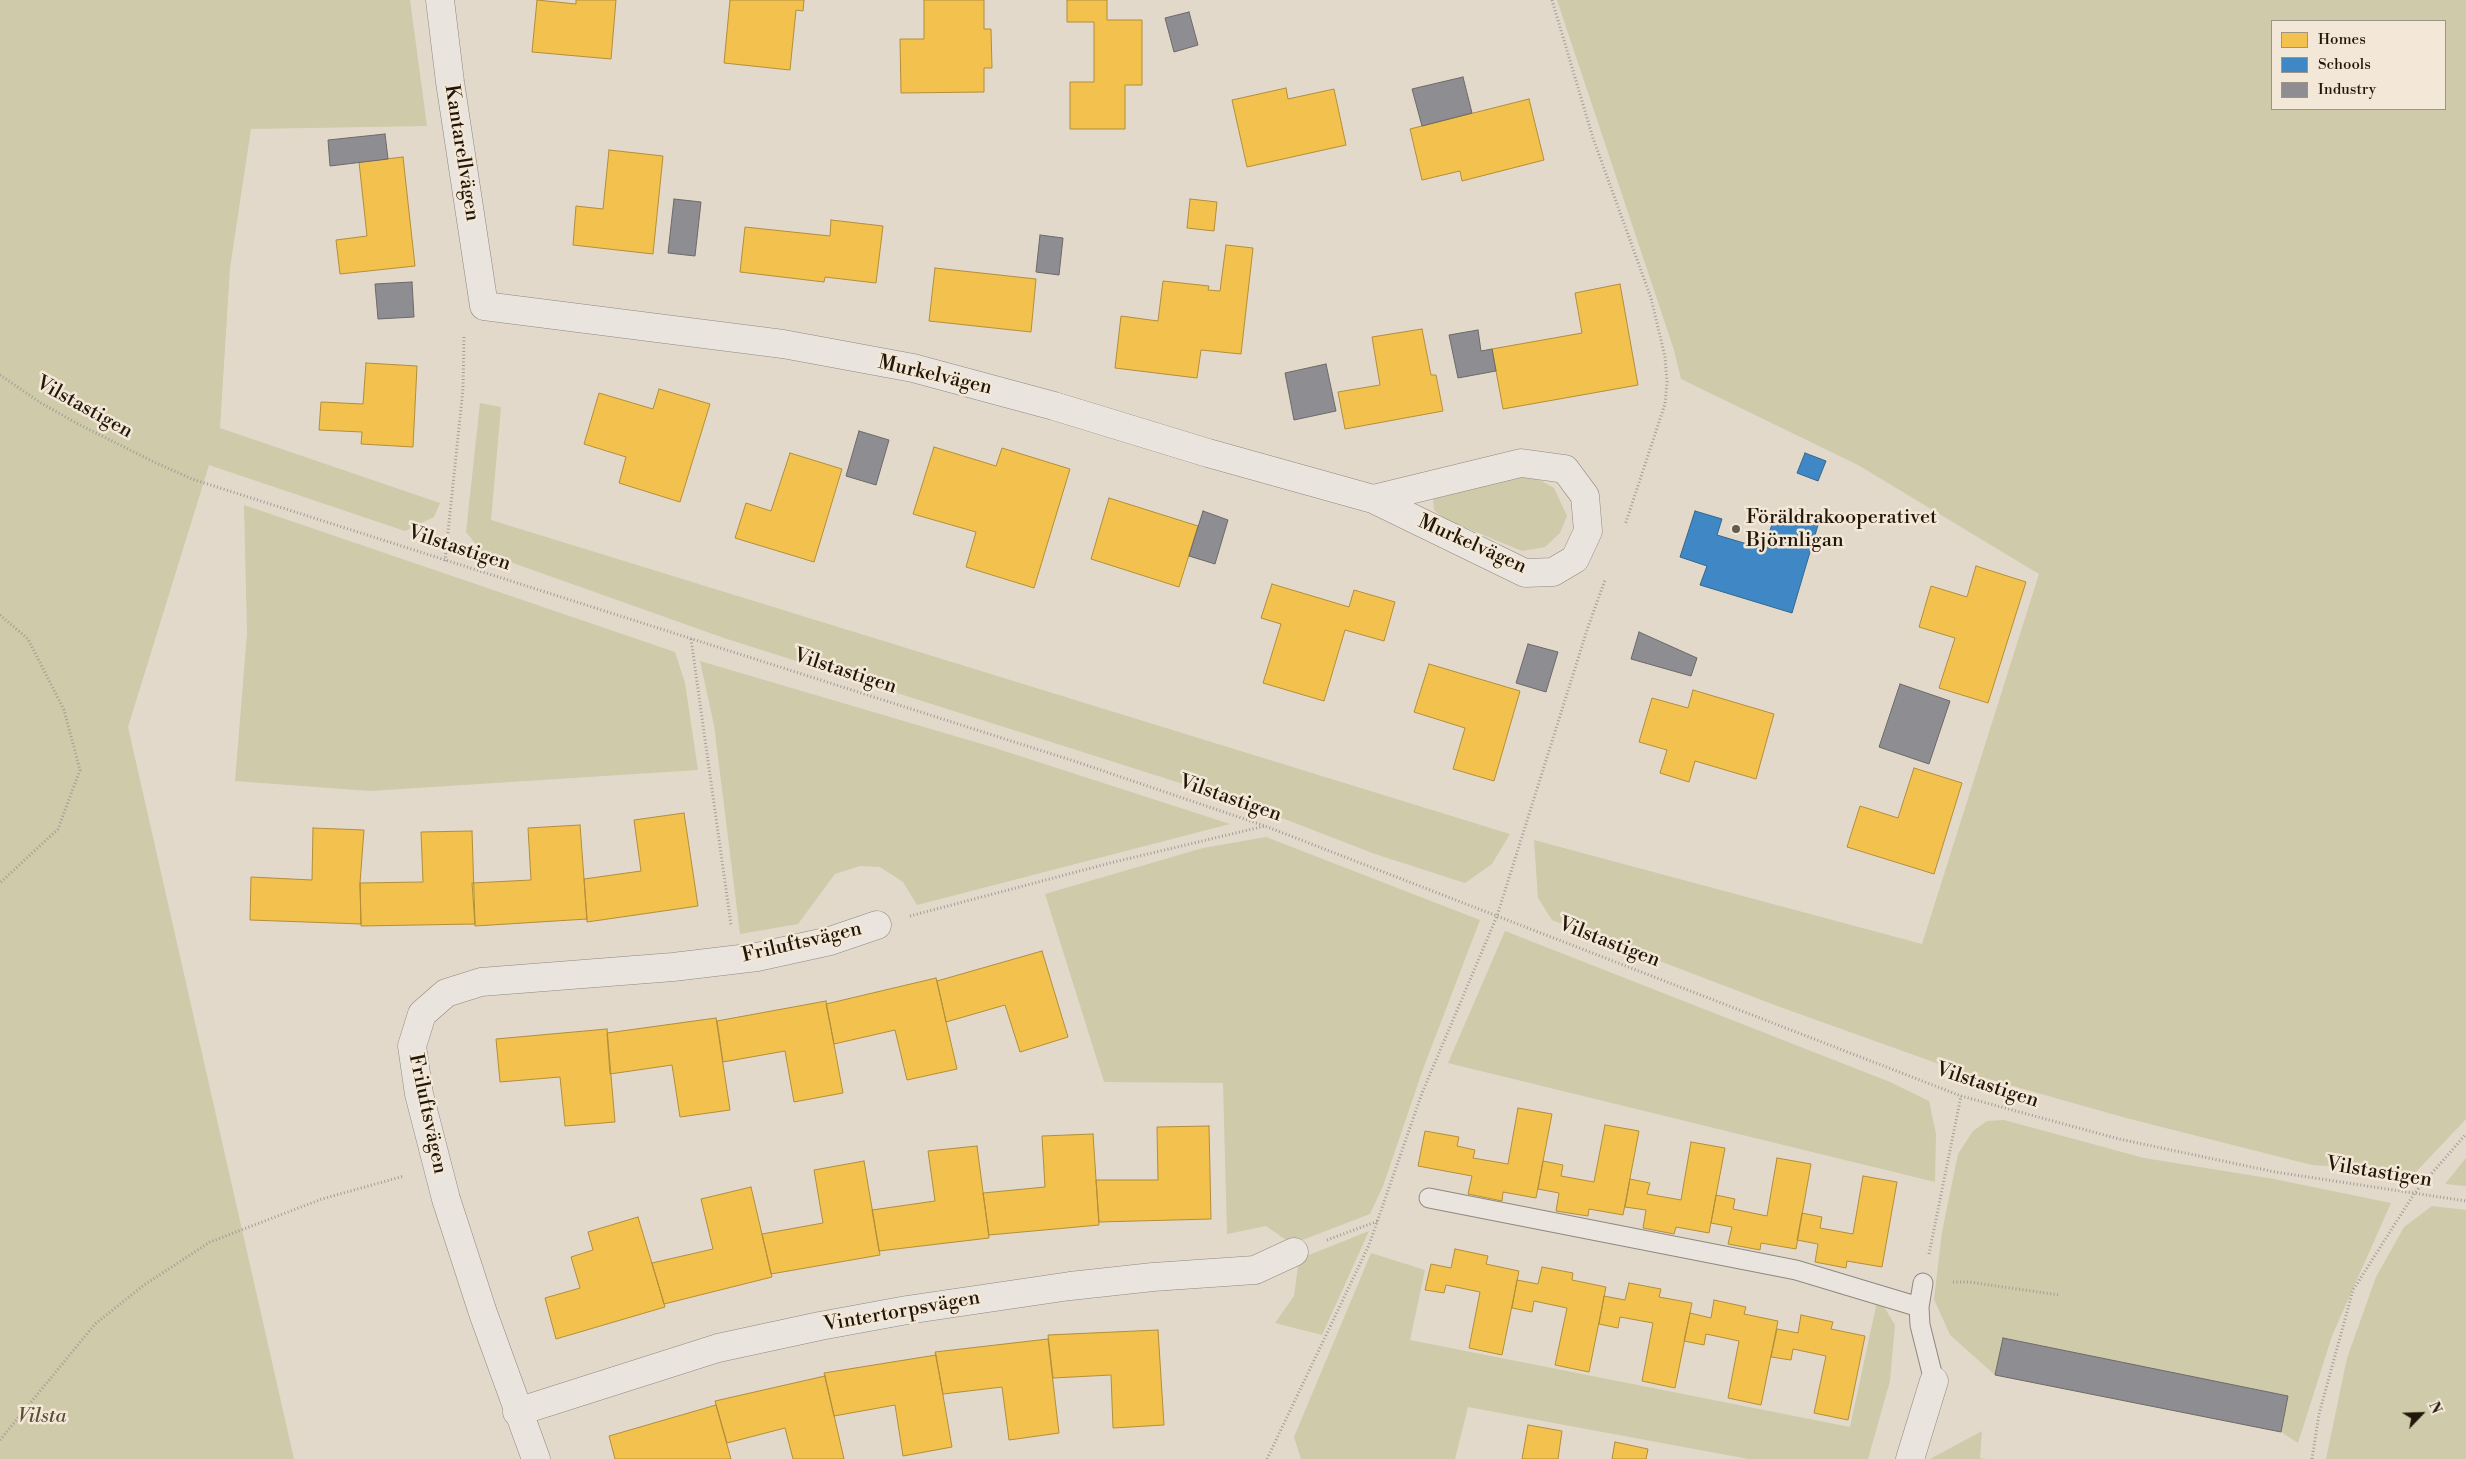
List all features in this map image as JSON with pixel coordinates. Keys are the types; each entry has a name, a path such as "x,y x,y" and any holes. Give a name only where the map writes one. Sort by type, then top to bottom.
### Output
{"street":[{"name":"Kantarellvägen","path":"440,0 450,82 484,306"},
{"name":"Murkelvägen","path":"484,306 783,344 913,368 1054,406 1208,454 1373,499 1525,573 1553,572 1575,559 1588,531 1585,496 1565,469 1521,463 1373,499"},
{"name":"Friluftsvägen","path":"536,1459 517,1412 483,1313 438,1167 419,1094 412,1046 422,1014 446,993 481,982 673,967 736,960 830,941 877,925"},
{"name":"Vintertorpsvägen","path":"517,1412 718,1348 820,1326 907,1310 1070,1286 1153,1276 1255,1270 1294,1252"},
{"path":"1910,1459 1934,1381"}],"lane":[{"path":"1429,1198 1796,1270 1919,1307"},
{"path":"1923,1283 1919,1307 1920,1325 1934,1381"}],"path":[{"path":"1552,0 1593,138 1651,298 1665,357 1667,382 1665,404 1623,531"},
{"path":"445,561 463,389 465,316 467,309 473,305 484,306"},
{"name":"Vilstastigen","path":"0,374 41,403 78,424 192,479 1077,762 1266,826 1962,1096 2119,1139 2275,1172 2466,1201"},
{"path":"1267,1459 1369,1245 1422,1093 1497,916 1588,627 1608,573"},
{"path":"0,615 28,640 64,710 80,770 58,830 0,884"},
{"path":"691,639 736,960"},
{"path":"877,925 1110,863 1266,826"},
{"path":"1962,1096 1923,1283 1968,1282 2058,1296"},
{"path":"2312,1459 2319,1414 2353,1290 2414,1194 2466,1134"},
{"path":"0,1440 95,1324 144,1286 210,1242 322,1199 438,1167"},
{"path":"1294,1252 1378,1220"}],"green space":[{"name":"Vilsta","path":"0,0 410,0 427,126 251,129 230,268 220,428 440,503 434,517 405,531 209,465 128,727 294,1459 0,1459"},
{"path":"1557,0 2466,0 2466,1119 2416,1172 2312,1165 2126,1118 1953,1069 1780,1007 1552,920 1538,898 1534,840 1922,944 2039,574 1858,465 1681,379 1674,350"},
{"path":"480,403 501,407 491,520 1510,834 1492,864 1465,883 1375,854 1243,803 724,638 482,552 466,532"},
{"path":"1531,475 1554,488 1567,516 1560,533 1545,547 1522,551 1445,519 1434,510 1433,497 1443,489"},
{"path":"244,505 675,652 685,683 698,770 370,791 235,781 247,634"},
{"path":"700,661 992,747 1230,824 917,905 903,882 880,867 860,866 835,874 798,924 740,934 714,725"},
{"path":"1266,837 1480,920 1423,1069 1383,1186 1370,1214 1292,1244 1266,1226 1227,1234 1223,1083 1104,1082 1045,894 1203,848"},
{"path":"1505,931 1890,1082 1929,1101 1936,1134 1935,1182 1448,1063"},
{"path":"2004,1120 2144,1158 2274,1179 2391,1203 2332,1336 2298,1443 2281,1432 2288,1396 2003,1338 1995,1375 1950,1335 1934,1299 1942,1232 1958,1154 1973,1131 1987,1121"},
{"path":"2466,1158 2466,1186 2445,1184"},
{"path":"2432,1206 2466,1210 2466,1459 2326,1459 2347,1358 2376,1277 2404,1227"},
{"path":"1369,1231 1322,1335 1275,1323 1294,1296 1299,1259"},
{"path":"1371,1253 1425,1270 1410,1340 1850,1427 1878,1297 1895,1325 1890,1381 1868,1459 1748,1459 1468,1407 1455,1459 1301,1459 1294,1437"},
{"path":"1982,1431 1980,1458 1986,1459 1930,1459"}],"building: Homes":[{"path":"537,0 576,4 576,0 616,0 611,59 532,52"},
{"path":"730,0 804,0 803,11 796,10 790,70 724,63"},
{"path":"924,0 984,0 984,29 991,29 992,68 984,68 984,92 901,93 900,39 924,39"},
{"path":"1067,0 1107,0 1107,20 1142,20 1142,85 1125,85 1125,129 1070,129 1070,82 1094,82 1094,22 1067,22"},
{"path":"1286,88 1288,99 1334,89 1346,145 1247,167 1232,100"},
{"path":"1529,99 1544,160 1462,181 1460,171 1422,180 1410,129"},
{"path":"609,150 663,156 653,254 573,245 576,206 603,209"},
{"path":"403,157 415,266 340,274 336,240 367,236 359,162"},
{"path":"1190,199 1217,202 1214,231 1187,228"},
{"path":"831,220 883,226 876,283 825,277 824,282 740,272 745,227 830,236"},
{"path":"1226,245 1253,248 1241,354 1201,350 1197,378 1115,368 1121,316 1158,321 1163,281 1209,286 1208,290 1220,291"},
{"path":"935,268 1036,279 1031,332 929,321"},
{"path":"1620,284 1638,385 1503,409 1492,349 1582,333 1575,293"},
{"path":"1422,329 1431,375 1436,375 1443,411 1345,429 1338,392 1380,385 1372,337"},
{"path":"366,363 417,366 413,447 361,444 362,432 319,430 321,402 363,404"},
{"path":"659,389 710,404 680,502 619,483 626,457 584,444 599,393 653,409"},
{"path":"934,447 996,466 1002,448 1070,469 1034,588 966,567 976,532 913,514"},
{"path":"790,453 842,469 814,562 735,538 746,503 771,511"},
{"path":"1109,498 1198,526 1179,587 1091,559"},
{"path":"1976,566 2026,582 1988,703 1939,688 1955,638 1919,627 1931,586 1967,597"},
{"path":"1272,584 1349,607 1354,590 1395,602 1384,641 1345,630 1324,701 1263,683 1281,624 1261,618"},
{"path":"1429,664 1520,691 1494,781 1453,769 1465,728 1414,712"},
{"path":"1693,690 1774,714 1756,779 1695,761 1689,782 1660,773 1667,750 1639,742 1652,698 1688,708"},
{"path":"1914,768 1962,783 1934,874 1847,847 1860,806 1898,818"},
{"path":"684,813 698,906 587,922 584,879 641,871 634,820"},
{"path":"580,825 587,919 475,926 472,883 531,880 528,828"},
{"path":"313,828 364,830 360,883 361,924 250,920 251,877 312,880"},
{"path":"472,831 475,924 361,926 360,883 423,882 421,832"},
{"path":"1042,951 1068,1037 1020,1052 1005,1005 946,1022 937,981"},
{"path":"936,978 957,1069 907,1080 895,1030 834,1044 826,1004"},
{"path":"826,1001 843,1093 794,1102 785,1051 723,1062 717,1021"},
{"path":"716,1018 730,1110 680,1117 672,1065 610,1074 607,1033"},
{"path":"607,1029 615,1122 565,1126 560,1077 500,1082 496,1039"},
{"path":"1518,1108 1552,1114 1536,1198 1503,1192 1502,1201 1468,1194 1472,1176 1418,1166 1425,1131 1459,1137 1457,1146 1475,1150 1473,1158 1508,1164"},
{"path":"1605,1125 1639,1131 1623,1215 1589,1209 1588,1216 1556,1211 1559,1193 1538,1189 1543,1161 1563,1165 1561,1176 1594,1182"},
{"path":"1209,1126 1211,1219 1099,1222 1096,1180 1158,1180 1157,1127"},
{"path":"1093,1134 1099,1225 989,1235 983,1193 1045,1187 1042,1136"},
{"path":"1691,1142 1725,1148 1709,1233 1676,1227 1674,1234 1643,1228 1646,1210 1625,1207 1630,1179 1650,1183 1647,1194 1681,1200"},
{"path":"977,1146 989,1238 879,1251 872,1210 935,1201 928,1151"},
{"path":"1777,1158 1811,1164 1796,1249 1761,1243 1760,1250 1728,1244 1732,1227 1711,1223 1716,1195 1735,1199 1733,1209 1767,1216"},
{"path":"864,1161 880,1255 771,1274 762,1234 823,1223 814,1170"},
{"path":"1863,1176 1897,1182 1882,1267 1847,1261 1846,1268 1815,1262 1818,1244 1797,1240 1802,1213 1822,1217 1820,1228 1853,1234"},
{"path":"751,1187 772,1277 664,1304 652,1263 713,1249 701,1199"},
{"path":"638,1217 665,1307 556,1339 545,1298 580,1288 571,1257 593,1250 588,1232"},
{"path":"1455,1249 1488,1256 1486,1264 1519,1271 1502,1355 1469,1348 1480,1292 1446,1285 1444,1293 1425,1290 1431,1264 1451,1268"},
{"path":"1542,1267 1573,1273 1572,1280 1606,1287 1589,1372 1555,1365 1567,1308 1534,1301 1532,1312 1512,1308 1517,1280 1538,1284"},
{"path":"1629,1283 1661,1289 1659,1297 1692,1303 1675,1388 1642,1381 1653,1323 1620,1317 1618,1328 1599,1324 1604,1296 1625,1300"},
{"path":"1714,1300 1746,1307 1744,1314 1778,1321 1761,1405 1728,1398 1739,1341 1706,1334 1704,1345 1684,1341 1690,1313 1711,1318"},
{"path":"1801,1315 1833,1322 1831,1329 1865,1336 1848,1420 1814,1413 1826,1356 1793,1349 1791,1360 1771,1357 1777,1329 1798,1333"},
{"path":"1158,1330 1164,1425 1113,1428 1111,1375 1053,1378 1048,1335"},
{"path":"1048,1339 1059,1433 1009,1440 1002,1387 943,1394 935,1352"},
{"path":"936,1355 952,1447 903,1456 895,1405 834,1416 824,1373"},
{"path":"825,1376 844,1459 793,1459 785,1428 727,1443 715,1401"},
{"path":"716,1405 731,1459 615,1459 609,1436"},
{"path":"1528,1425 1562,1431 1558,1459 1522,1459"},
{"path":"1615,1442 1648,1449 1646,1459 1612,1459"}],"building: Schools":[{"path":"1805,453 1826,461 1818,481 1797,473"},
{"path":"1695,511 1722,519 1717,535 1764,549 1776,512 1818,525 1792,613 1700,585 1707,566 1680,557"}],"building: Industry":[{"path":"1189,12 1198,45 1174,52 1165,18"},
{"path":"1463,77 1472,113 1422,126 1412,89"},
{"path":"385,134 388,159 330,166 328,140"},
{"path":"674,199 701,202 695,256 668,253"},
{"path":"1040,235 1063,238 1059,275 1036,272"},
{"path":"412,282 414,317 378,319 375,284"},
{"path":"1478,330 1481,351 1492,349 1496,371 1458,378 1449,335"},
{"path":"1326,364 1336,411 1294,420 1285,373"},
{"path":"859,431 889,440 876,485 846,476"},
{"path":"1203,511 1228,520 1215,564 1189,556"},
{"path":"1639,632 1697,658 1691,676 1631,659"},
{"path":"1528,644 1558,652 1546,692 1516,683"},
{"path":"1900,684 1950,701 1929,764 1879,747"},
{"path":"2003,1338 2288,1396 2281,1432 1995,1375"}],"place":[{"name":"Föräldrakooperativet Björnligan","path":"1736,529"}]}
